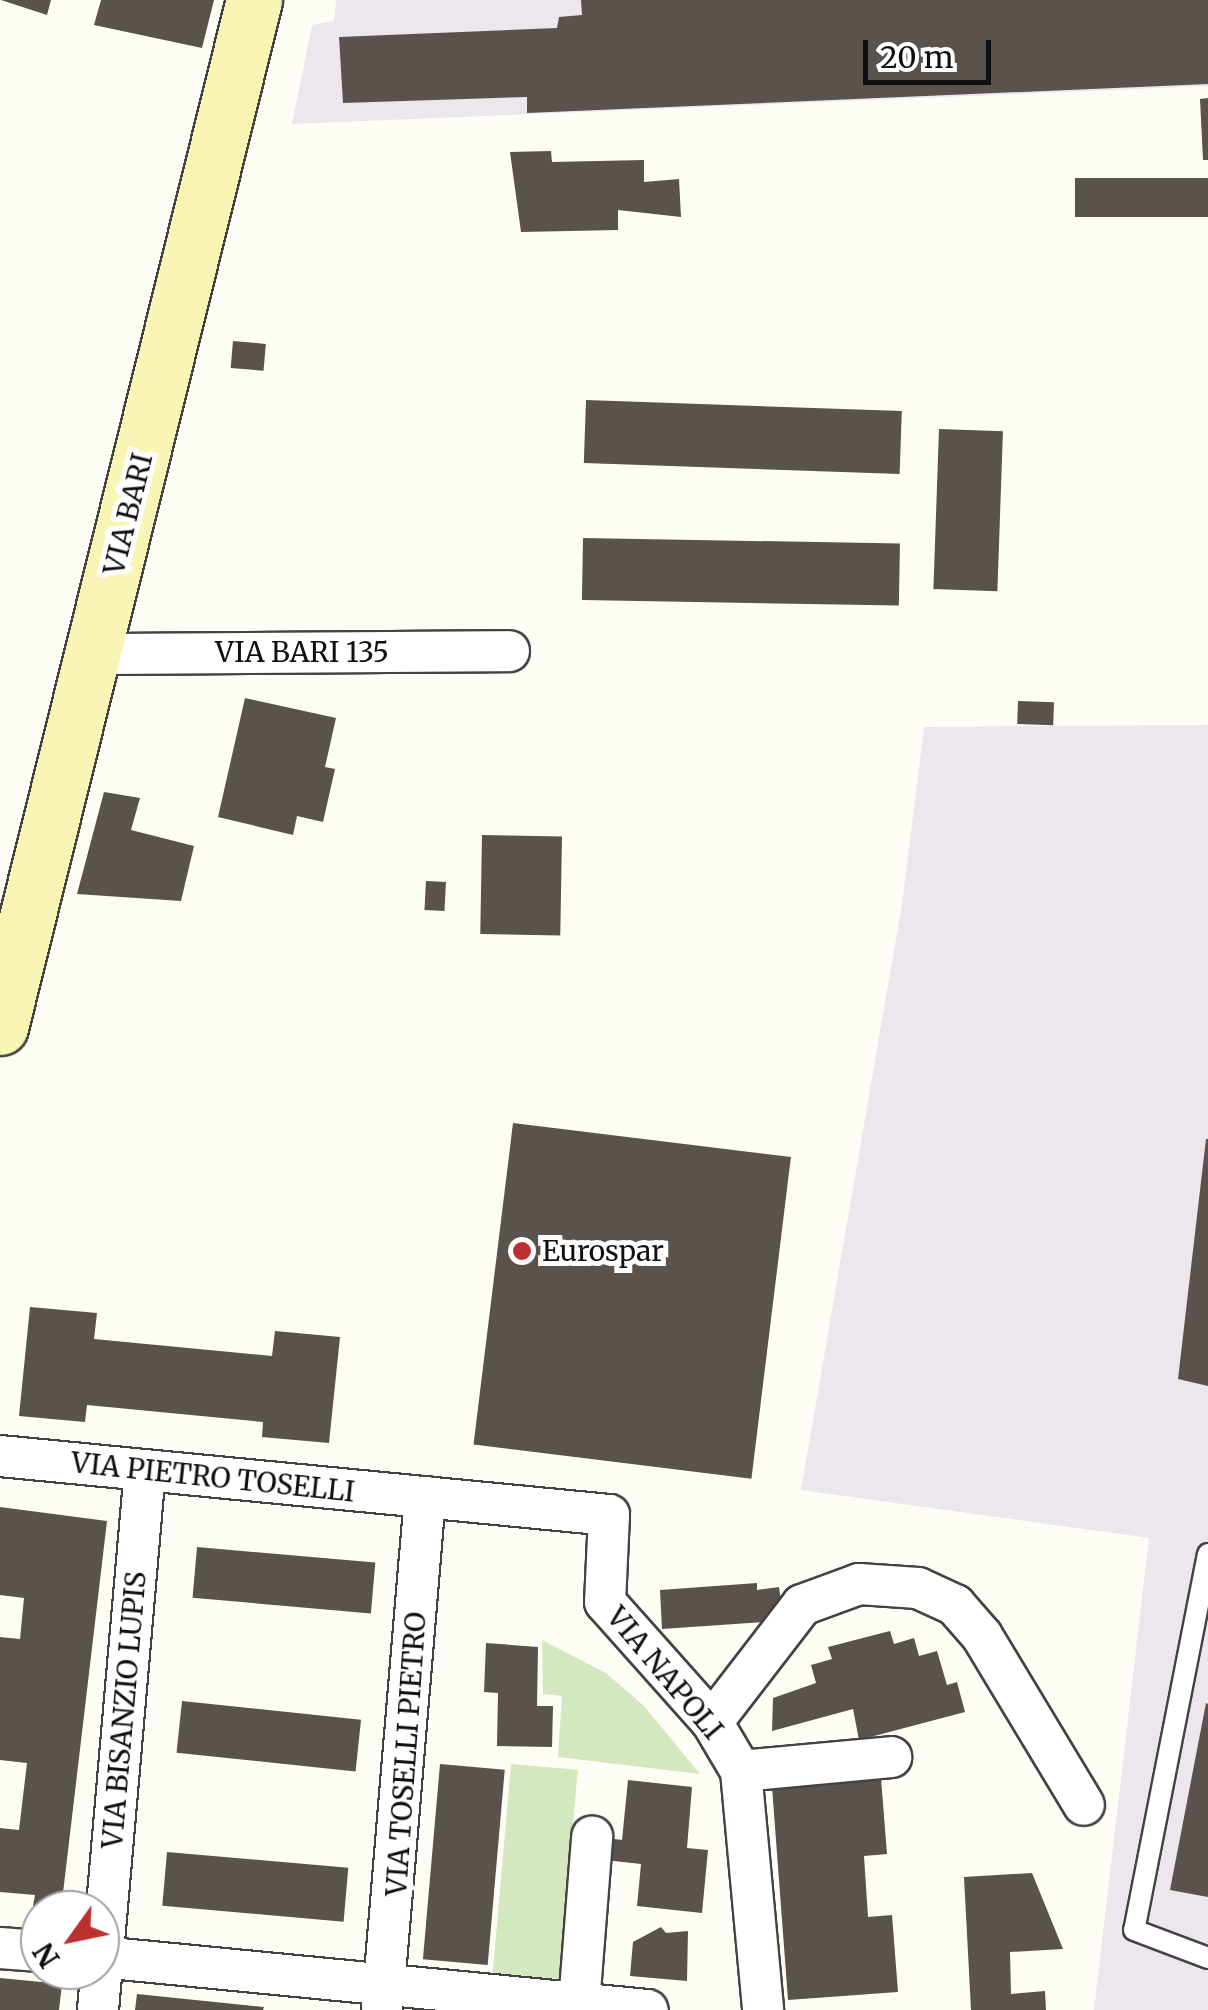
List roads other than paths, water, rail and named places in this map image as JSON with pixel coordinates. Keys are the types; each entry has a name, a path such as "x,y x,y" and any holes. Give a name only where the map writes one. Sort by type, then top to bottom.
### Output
{"main road":[{"name":"VIA BARI","path":"0,1026 15,905 94,654 254,0"}],"street":[{"name":"VIA BARI 135","path":"94,654 510,651"},
{"name":"VIA PIETRO TOSELLI","path":"0,1456 426,1497"},
{"name":"VIA BISANZIO LUPIS","path":"107,1890 146,1470"},
{"name":"VIA NAPOLI","path":"426,1497 609,1515 605,1602 712,1722 741,1770 764,2010"},
{"name":"VIA TOSELLI PIETRO","path":"385,1998 426,1497"},
{"path":"712,1722 802,1605 859,1584 918,1588 954,1605 982,1636 1084,1805"},
{"path":"741,1770 891,1757"},
{"path":"579,2004 592,1837"},
{"path":"120,1960 385,1998 579,2004 642,2010"}],"lane":[{"path":"1208,1554 1134,1930 1208,1958"}],"place":[{"name":"Eurospar","path":"522,1251"}]}
